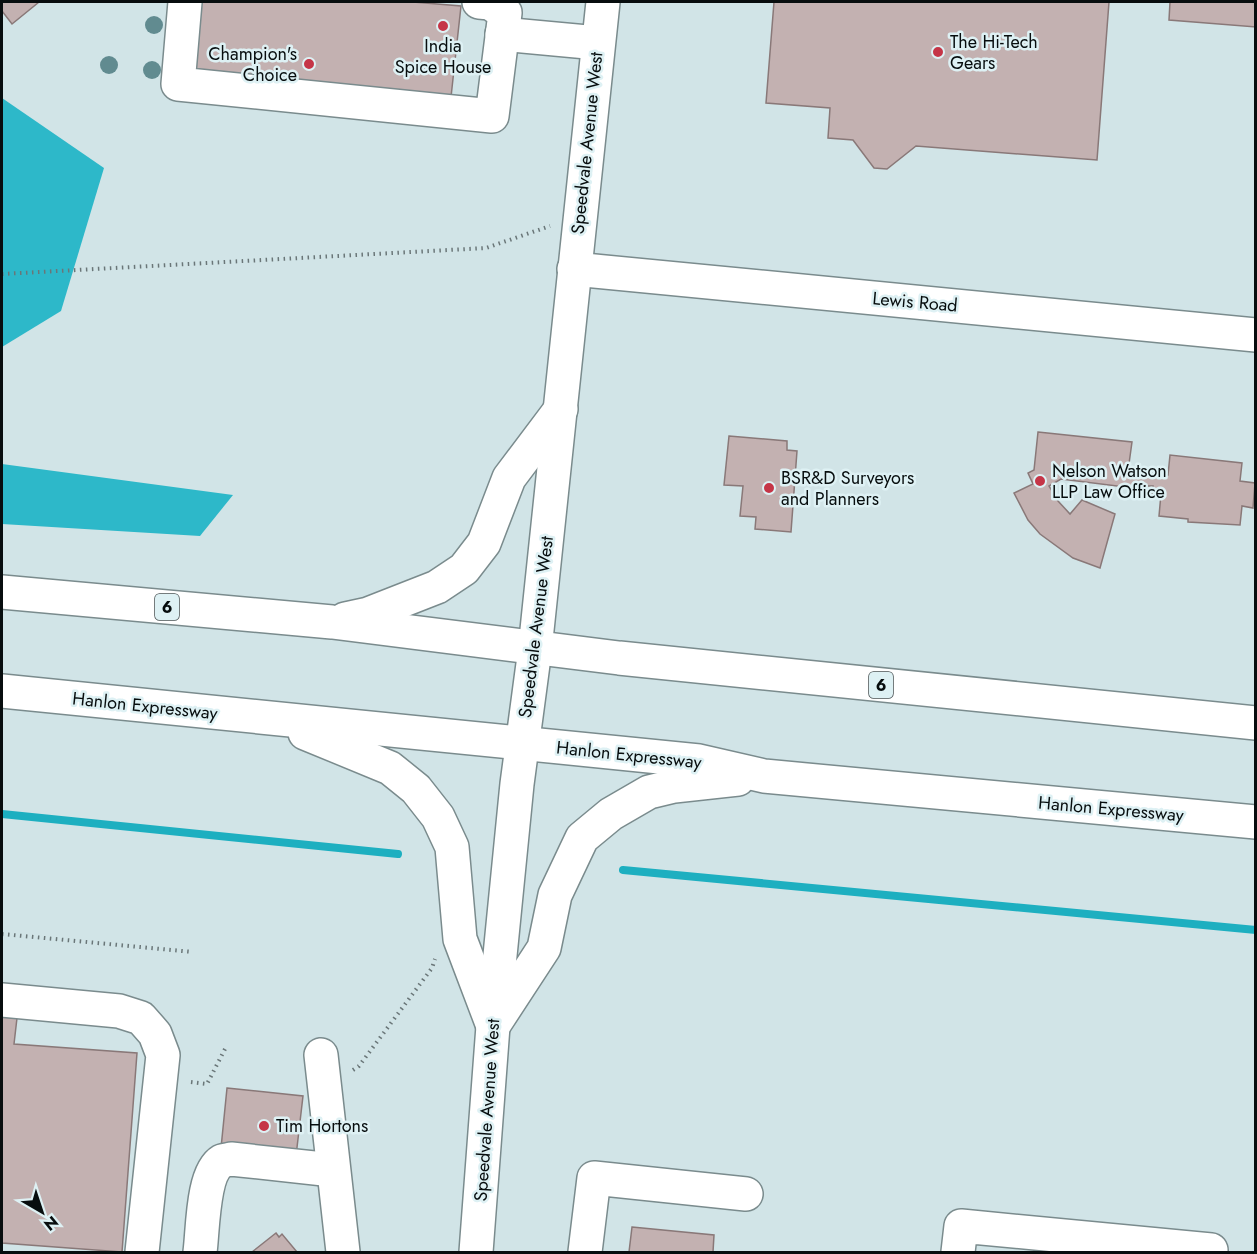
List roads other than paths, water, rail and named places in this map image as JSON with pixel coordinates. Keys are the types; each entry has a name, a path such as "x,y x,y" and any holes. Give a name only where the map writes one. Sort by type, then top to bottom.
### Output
{"main road":[{"path":"185,2 178,84 492,116 505,13 490,3 479,2"},
{"name":"Speedvale Avenue West","path":"476,1252 493,1026 603,2"},
{"path":"502,33 598,43"},
{"name":"Lewis Road","path":"574,269 1256,335"},
{"path":"332,622 391,606 437,587 464,569 484,543 509,478 561,409"},
{"name":"6","path":"2,592 332,622 535,649 1256,723"},
{"name":"Hanlon Expressway","path":"2,691 699,761 764,776 1256,822"},
{"path":"273,720 390,768 417,789 438,817 452,847 460,939 493,1026"},
{"path":"493,1026 544,948 555,895 582,838 611,814 649,792 674,786 764,776"},
{"path":"2,1000 119,1011 141,1018 155,1034 163,1055 142,1252"},
{"path":"322,1065 343,1252"},
{"path":"200,1252 207,1188 212,1173 221,1162 231,1160 333,1170"},
{"path":"585,1252 594,1178 746,1194"},
{"path":"958,1252 961,1226 1211,1250"}],"waterway":[{"path":"2,814 398,854"},
{"path":"623,870 1256,930"}],"place":[{"name":"India Spice House","path":"443,26"},
{"name":"The Hi-Tech Gears","path":"938,52"},
{"name":"Champion's Choice","path":"309,64"},
{"name":"Nelson Watson LLP Law Office","path":"1040,481"},
{"name":"BSR&D Surveyors and Planners","path":"769,488"},
{"name":"Tim Hortons","path":"264,1126"}]}
